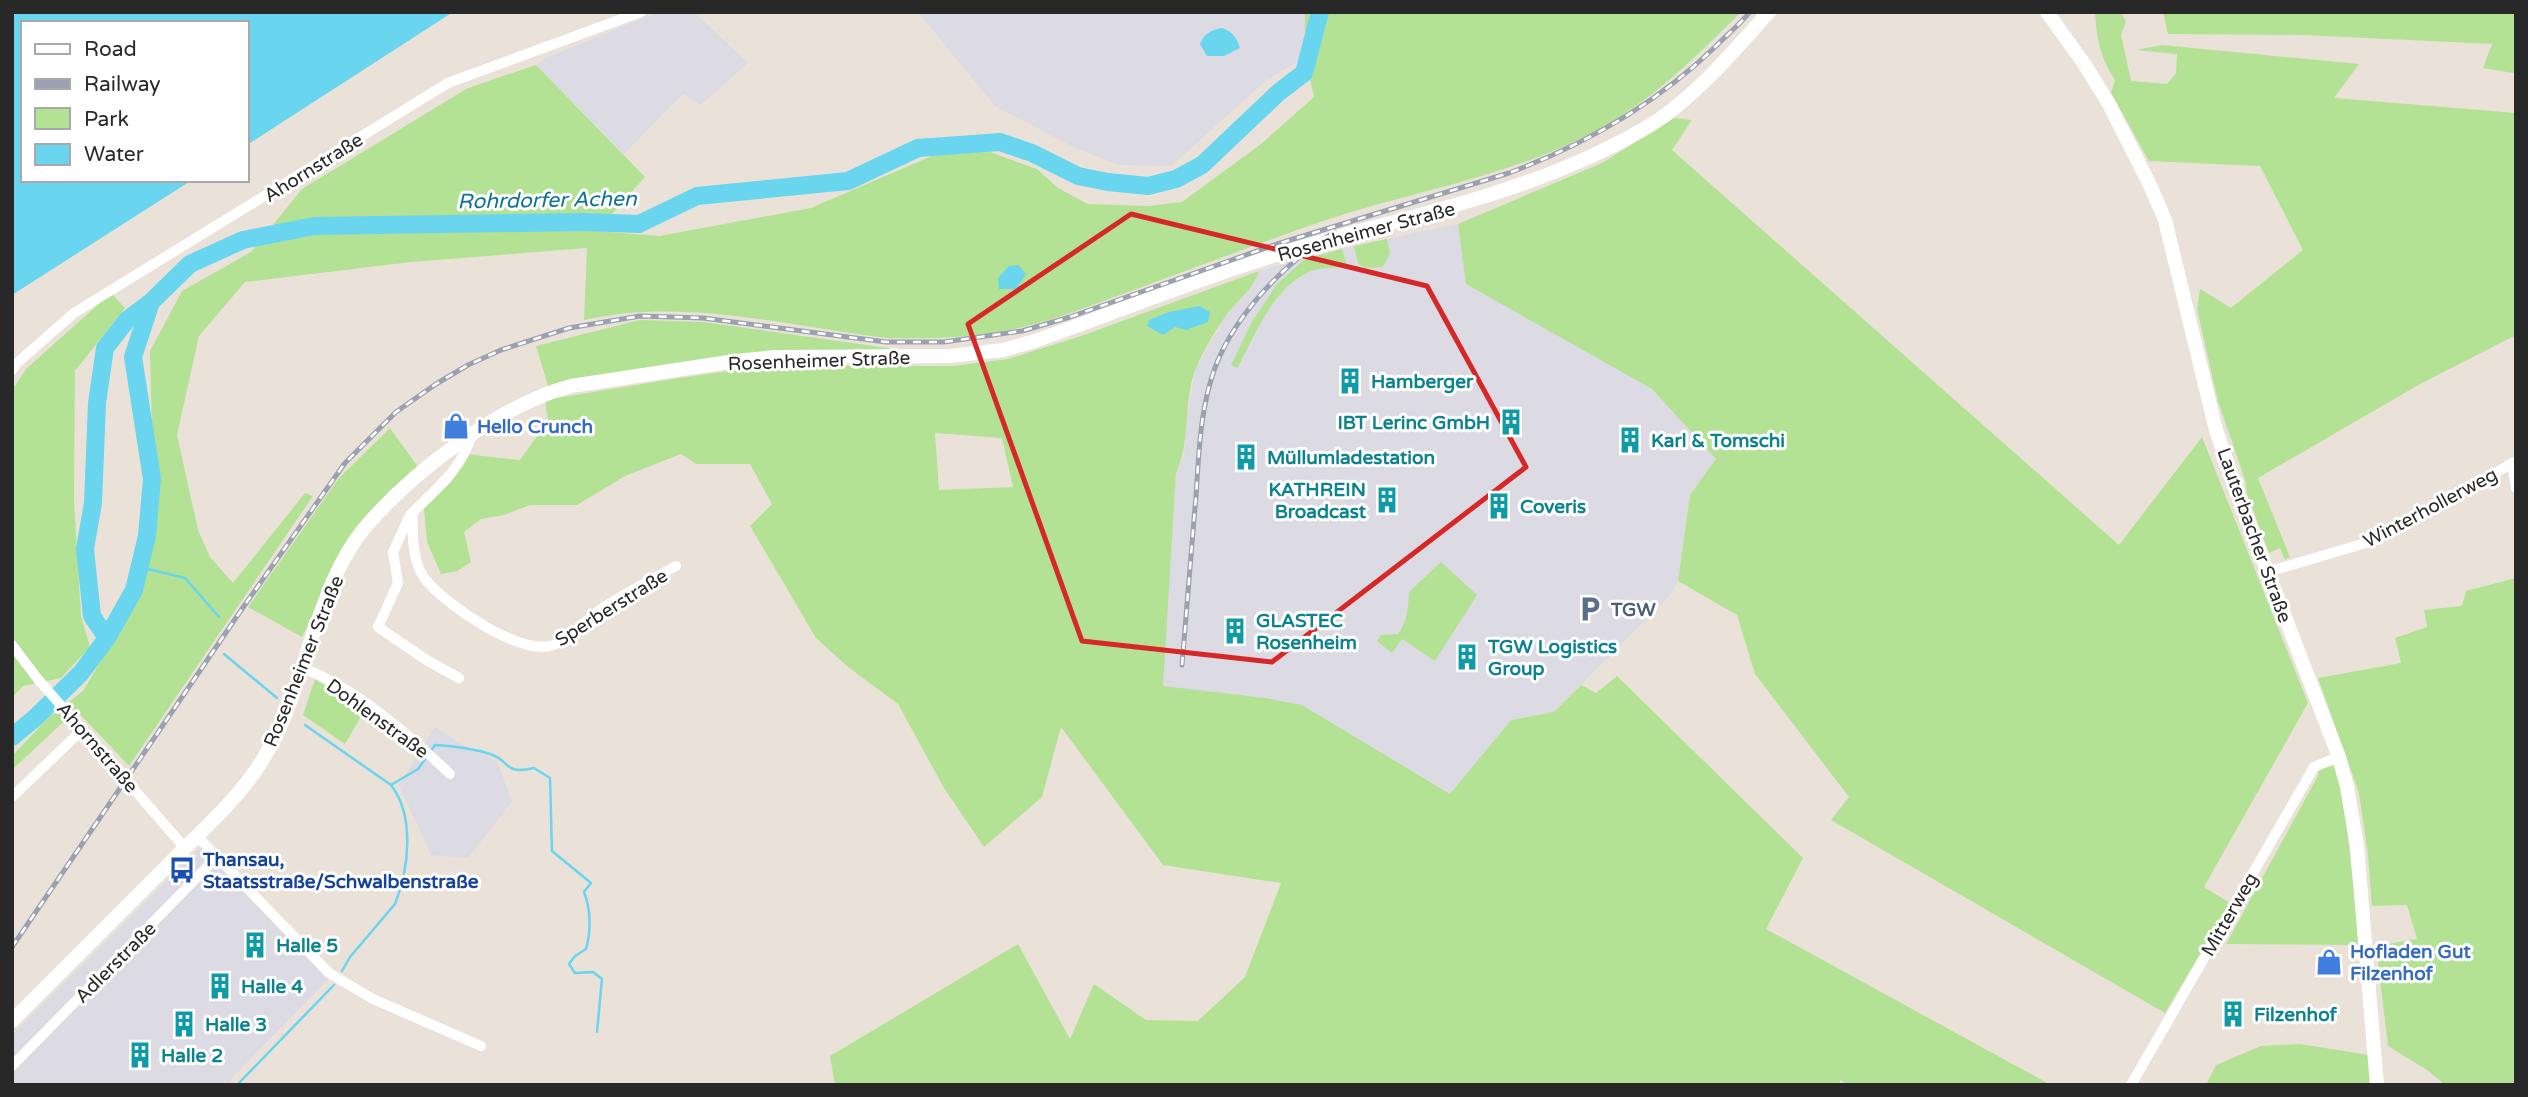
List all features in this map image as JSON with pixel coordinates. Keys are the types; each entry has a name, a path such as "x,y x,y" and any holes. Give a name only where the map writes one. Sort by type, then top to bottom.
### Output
{"main road":[{"name":"Rosenheimer Straße","path":"12,1021 239,792 281,727 324,602 355,542 375,517 426,469 517,406 545,393 615,378 776,358 950,356 1003,350 1035,341 1273,256 1494,195 1572,165 1609,148 1670,112 1702,85 1769,12"},
{"name":"Lauterbacher Straße","path":"2047,12 2109,104 2165,220 2216,430 2267,572 2339,757 2357,846 2378,1085"}],"street":[{"name":"Ahornstraße","path":"12,370 74,313 448,83 641,12"},
{"path":"459,678 428,661 378,627 398,583 393,552 413,512 466,454 471,436"},
{"name":"Winterhollerweg","path":"2267,572 2376,540 2514,462 2516,488"},
{"name":"Sperberstraße","path":"413,512 414,551 424,578 453,605 506,638 542,647 553,646 595,613 676,566"},
{"name":"Ahornstraße","path":"12,645 43,685 185,848"},
{"name":"Dohlenstraße","path":"303,668 345,690 382,716 421,746 450,774"},
{"path":"12,797 82,730"},
{"name":"Mitterweg","path":"2131,1085 2314,767 2339,757"},
{"path":"197,836 329,973 373,999 481,1046"},
{"name":"Adlerstraße","path":"12,1066 217,858"}],"highlighted area":[{"path":"1131,214 1427,286 1526,467 1272,662 1082,641 968,324"}],"shaded area":[{"path":"658,12 694,12 748,63 701,105 683,94 624,154 536,65 548,57"},
{"path":"918,12 1305,12 1305,58 1268,79 1171,166 1119,165 1077,149 995,106"},
{"path":"1458,224 1467,284 1652,389 1716,459 1690,495 1678,581 1670,595 1554,712 1511,720 1450,794 1302,705 1162,686 1176,472 1184,456 1187,414 1196,368 1225,317 1255,282 1259,271 1344,248"},
{"path":"435,727 465,746 497,761 512,802 468,858 431,855 399,785"},
{"path":"204,843 331,976 230,1080 233,1085 12,1085 12,1035"}],"green space":[{"path":"1305,12 1741,12 1691,60 1638,104 1599,129 1566,145 1498,171 1323,221 1079,310 990,334 886,338 697,312 659,311 584,320 587,248 411,262 245,282 199,336 177,435 198,530 210,557 233,583 305,493 313,496 129,766 76,710 12,770 12,756 48,718 83,691 140,595 153,474 150,351 182,291 251,252 302,189 468,88 536,65 645,177 597,231 659,236 811,208 934,155 990,152 1037,169 1058,188 1088,204 1148,206 1182,202 1261,144 1314,97 1305,58"},
{"path":"2095,12 2121,12 2126,22 2121,35 2131,81 2167,84 2176,73 2177,54 2136,50 2162,45 2359,64 2334,98 2516,113 2516,335 2420,384 2258,478 2290,557 2285,560 2280,548 2269,553 2247,494 2245,480 2218,401 2197,309 2200,289 2231,308 2303,250 2260,166 2149,161 2111,93 2115,80 2100,48"},
{"path":"2163,12 2516,12 2516,70 2513,73 2483,68 2492,44 2304,35 2168,34"},
{"path":"1674,118 1692,120 1672,150 2119,545 2202,437 2308,703 2204,887 2230,903 2165,1013 1831,820 1849,797 1755,674 1737,615 1678,581 1690,495 1716,459 1652,389 1466,284 1458,224 1602,163"},
{"path":"1387,239 1390,254 1383,267 1365,268 1358,263 1354,246"},
{"path":"1342,249 1347,267 1317,269 1296,279 1266,314 1237,368 1231,365 1253,320 1277,284 1305,259"},
{"path":"1259,271 1250,288 1227,314 1215,333 1192,379 1184,447 1176,473 1163,686 1302,705 1450,794 1511,720 1554,712 1581,685 1596,693 1617,676 1803,858 1766,929 2051,1085 1848,1085 1841,1080 1838,1085 835,1085 830,1056 1018,944 1070,1039 1094,984 1146,1020 1198,1021 1245,977 1281,883 1163,865 1061,727 1042,797 984,847 944,788 898,704 848,667 816,638 750,526 772,504 750,464 696,464 681,454 625,476 577,505 530,505 504,515 481,519 464,532 471,562 457,571 441,574 427,542 424,509 452,481 466,454 520,460 548,421 545,400 737,370 806,366 954,366 1008,359 1081,336","holes":["935,433 1002,438 1013,487 939,490"]},
{"path":"111,293 125,308 75,371 74,501 81,616 90,647 61,678 23,686 12,698 12,390 27,368"},
{"path":"640,320 703,322 895,349 755,353 548,386 536,346"},
{"path":"390,428 418,467 371,514 302,637 248,607 339,478"},
{"path":"1441,562 1477,595 1435,661 1402,639 1392,653 1377,641 1381,635 1398,634 1406,619 1409,592"},
{"path":"2516,578 2516,1085 2445,1085 2427,1070 2388,1046 2376,946 2417,939 2407,905 2372,906 2359,793 2318,678 2401,663 2395,638 2427,627 2424,610 2462,606 2466,591"},
{"path":"315,679 364,711 345,744 303,715"},
{"path":"2326,764 2334,766 2338,772 2360,945 2226,944 2319,774 2317,770"},
{"path":"2300,1044 2369,1055 2372,1085 2206,1085 2216,1065 2261,1046"}],"water":[{"path":"12,12 453,12 248,144 248,21 21,21 21,182 189,182 12,295"},
{"path":"1222,28 1234,35 1240,48 1224,56 1207,56 1200,44 1202,40 1209,33"},
{"path":"1018,265 1026,274 1016,289 999,289 998,278 1009,266"},
{"path":"1200,306 1210,312 1208,322 1186,330 1175,327 1163,335 1147,326 1149,320 1169,312"}],"waterway":[{"name":"Rohrdorfer Achen","path":"12,737 81,673 107,638 134,590 147,536 152,479 133,357 151,302 190,264 243,240 314,226 584,222 639,224 697,196 848,181 918,148 1000,142 1032,153 1078,176 1148,186 1176,179 1202,165 1279,92 1304,73 1320,12"},
{"name":"Rohrdorfer Achen","path":"107,638 92,616 85,549 93,503 97,403 105,348 127,320 151,302"},
{"path":"140,567 185,578 219,617"},
{"path":"224,654 277,698"},
{"path":"305,725 391,785 399,798 407,827 404,875 395,904 350,957 342,971"},
{"path":"430,752 435,745 476,750 497,757 517,770 534,768 550,778 552,851 591,883 584,892 590,920 586,949 569,964 575,973 593,972 602,979 597,1032"},
{"path":"391,785 418,769 426,758"},
{"path":"237,1085 334,985"}],"railway":[{"path":"12,947 244,606 345,463 396,412 468,365 501,350 569,328 640,316 703,318 886,342 944,342 1022,331 1070,317 1277,244 1538,162 1619,120 1669,87 1750,12"},
{"path":"1182,665 1201,430 1216,365 1237,326 1265,290 1298,258 1334,232"}],"place":[{"name":"Hamberger","path":"1350,381"},
{"name":"IBT Lerinc GmbH","path":"1511,422"},
{"name":"Hello Crunch","path":"456,426"},
{"name":"Karl & Tomschi","path":"1630,440"},
{"name":"Müllumladestation","path":"1246,457"},
{"name":"KATHREIN Broadcast","path":"1387,500"},
{"name":"Coveris","path":"1499,506"},
{"name":"TGW","path":"1590,609"},
{"name":"GLASTEC Rosenheim","path":"1235,631"},
{"name":"TGW Logistics Group","path":"1467,657"},
{"name":"Thansau, Staatsstraße/Schwalbenstraße","path":"182,870"},
{"name":"Halle 5","path":"255,945"},
{"name":"Hofladen Gut Filzenhof","path":"2329,962"},
{"name":"Halle 4","path":"220,986"},
{"name":"Filzenhof","path":"2233,1014"},
{"name":"Halle 3","path":"184,1024"},
{"name":"Halle 2","path":"140,1055"}]}
